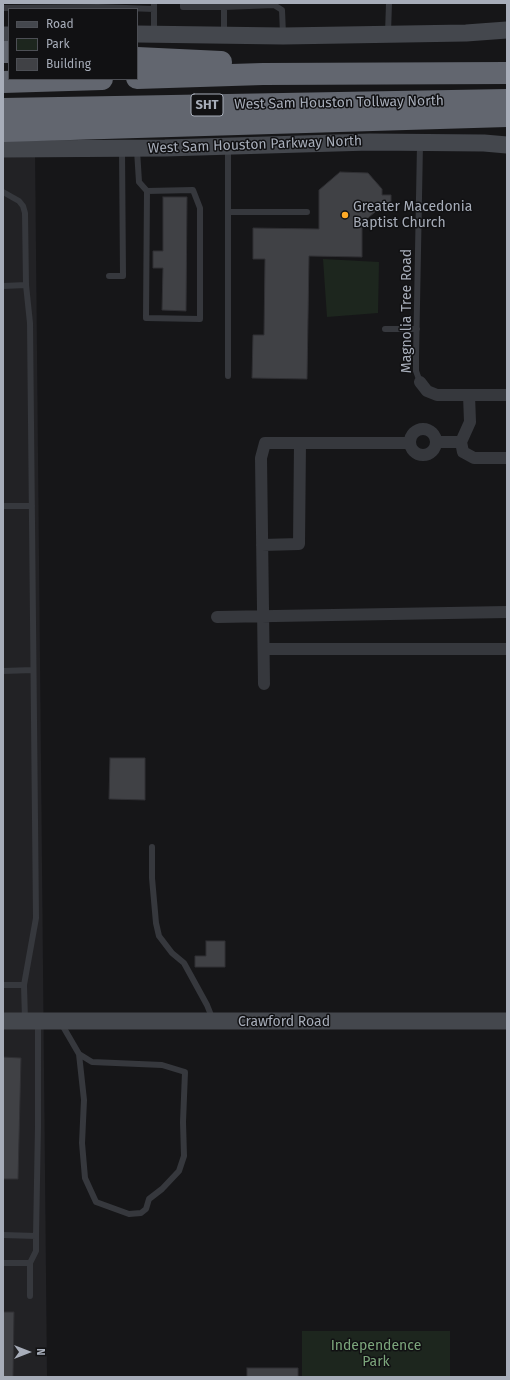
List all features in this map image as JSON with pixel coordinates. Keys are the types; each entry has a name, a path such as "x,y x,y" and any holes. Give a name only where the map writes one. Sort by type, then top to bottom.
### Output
{"highway":[{"path":"138,58 255,64 263,74"},
{"name":"West Sam Houston Tollway North","path":"138,78 263,74 507,73"},
{"path":"3,82 69,80"},
{"name":"West Sam Houston Tollway North","path":"3,110 507,100"},
{"path":"3,132 507,116"}],"main road":[{"path":"138,34 283,36 466,33 507,30"},
{"name":"West Sam Houston Parkway North","path":"3,149 130,148 370,142 484,143 507,145"},
{"name":"Crawford Road","path":"3,1021 507,1021"}],"street":[{"path":"420,382 427,391 437,395 507,395"},
{"path":"469,395 470,422 461,442 463,452 474,458 507,458"},
{"path":"422,428 430,431 436,442 433,450 425,454 417,453 411,447 410,443 412,435 418,429 422,428"},
{"path":"436,442 461,442"},
{"path":"264,684 264,616 260,458 265,443 410,443"},
{"path":"262,545 299,544 300,443"},
{"path":"217,617 507,612"},
{"path":"264,649 507,649"}],"lane":[{"path":"184,3 184,7 275,4 282,10 283,36"},
{"path":"388,34 389,3"},
{"path":"224,5 224,36"},
{"path":"3,8 154,6 154,34"},
{"name":"Magnolia Tree Road","path":"420,143 416,371 420,382"},
{"path":"228,146 228,376"},
{"path":"130,148 138,182 146,191 146,318 200,319 200,208 194,190 146,191"},
{"path":"109,276 123,276 130,148"},
{"path":"3,192 19,201 23,206 25,213 26,285 30,323 36,918 24,985 32,1021 38,1126 36,1251 30,1263 30,1296"},
{"path":"228,212 307,212"},
{"path":"3,286 26,285"},
{"path":"384,329 417,329"},
{"path":"3,506 32,506"},
{"path":"3,671 33,670"},
{"path":"152,847 152,878 156,923 159,936 172,953 184,963 207,1005 213,1022"},
{"path":"3,985 24,985"},
{"path":"60,1022 79,1054 84,1100 82,1143 85,1178 96,1202 129,1214 141,1214 146,1209 148,1199 162,1189 179,1171 184,1156 183,1122 185,1072 162,1065 92,1062 79,1054"},
{"path":"3,1235 36,1236"},
{"path":"3,1263 30,1263"}],"shaded area":[{"path":"3,149 35,149 47,1377 3,1377"}],"green space":[{"path":"323,259 379,262 378,313 327,317"},
{"name":"Independence Park","path":"302,1331 450,1331 450,1377 302,1377"}],"building":[{"path":"340,172 368,173 382,189 382,195 391,195 391,206 382,206 362,223 362,257 309,256 307,379 252,378 253,335 264,335 265,259 253,259 253,228 319,229 319,190"},
{"path":"163,197 187,197 186,311 162,310 163,268 153,268 153,251 163,251"},
{"path":"110,758 145,758 145,800 109,799"},
{"path":"206,941 225,941 225,967 195,967 195,956 206,956"},
{"path":"3,1057 21,1058 18,1179 3,1179"},
{"path":"3,1312 14,1312 13,1377 3,1377"},
{"path":"247,1368 298,1368 298,1377 247,1377"}],"place":[{"name":"Greater Macedonia Baptist Church","path":"345,215"}]}
